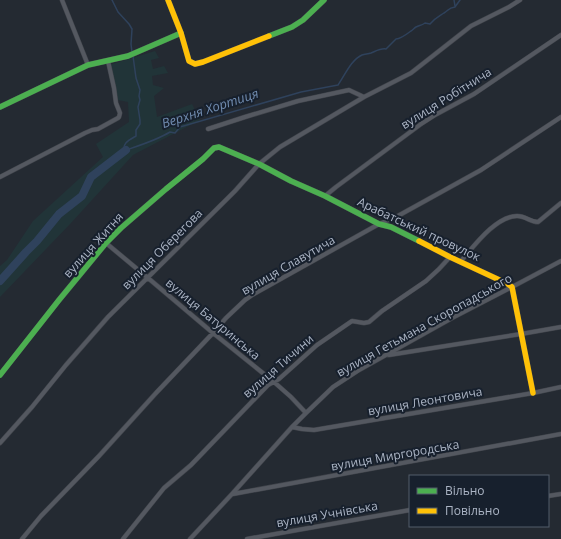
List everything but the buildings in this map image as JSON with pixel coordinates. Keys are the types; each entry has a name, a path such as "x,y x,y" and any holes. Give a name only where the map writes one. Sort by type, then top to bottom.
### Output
{"street":[{"path":"62,0 88,65"},
{"path":"168,0 181,33 188,62 195,64 292,27 303,20 324,0"},
{"path":"208,129 298,100 349,90 364,97 411,73 471,26 510,7 520,0"},
{"path":"0,107 88,65 128,56 181,33"},
{"name":"вулиця Робітнича","path":"325,196 421,124 480,89 561,35"},
{"path":"0,177 85,133 98,129 120,116 108,61"},
{"name":"вулиця Оберегова","path":"0,443 108,317 243,182 259,164 280,147 364,97"},
{"name":"вулиця Славутича","path":"22,539 41,516 99,456 156,392 213,334 239,305 252,295 379,224 396,217 481,170 561,117"},
{"name":"Арабатський провулок","path":"219,147 259,164 379,224 392,227 512,287"},
{"name":"вулиця Житня","path":"0,375 106,243 128,221 189,171 214,148 219,147"},
{"path":"461,261 494,226 504,219 512,216 521,216 534,222 538,222 561,203"},
{"name":"вулиця Батуринська","path":"106,243 213,334 274,382 306,413"},
{"name":"вулиця Тичини","path":"123,539 164,488 191,465 268,385 283,376 317,345 352,321 369,322 382,311 426,281 450,257"},
{"name":"вулиця Гетьмана Скоропадського","path":"190,539 292,427 334,387 359,370 452,318 561,261"},
{"path":"512,287 533,393"},
{"path":"386,355 561,327"},
{"name":"вулиця Леонтовича","path":"292,427 314,430 561,387"},
{"name":"вулиця Миргородська","path":"232,494 561,434"},
{"path":"549,496 561,494"},
{"name":"вулиця Учнівська","path":"247,539 409,510"}],"green space":[{"path":"155,51 159,58 151,60 153,69 164,66 168,73 152,76 153,85 164,88 154,96 157,117 192,104 200,120 133,155 71,223 0,297 0,266 7,260 33,221 103,157 96,144 129,122 128,102 118,100 109,65"}],"waterway":[{"path":"112,0 118,12 132,29 132,52"},
{"path":"454,0 455,6"},
{"path":"455,7 460,0"},
{"name":"Верхня Хортиця","path":"126,150 154,140 170,132 175,133 180,127 301,92 338,85 351,64 358,57 380,49 386,49 396,39 412,31 415,27 425,23 430,24 435,19 455,7"},
{"path":"124,152 125,144 136,136 136,130 140,124 138,107 140,90 136,78 133,56"},
{"name":"Верхня Хортиця","path":"0,281 37,241 59,214 82,196 91,177 126,150"}],"traffic: fast":[{"path":"269,36 292,27 303,20 324,0"},
{"path":"0,107 88,65 128,56 181,33"},
{"path":"0,375 106,243 121,228 214,148 219,147 259,164 379,224 391,227 419,241"}],"traffic: slow":[{"path":"168,0 181,33 189,61 195,64 269,36"},
{"path":"419,241 512,287 533,393"}]}
